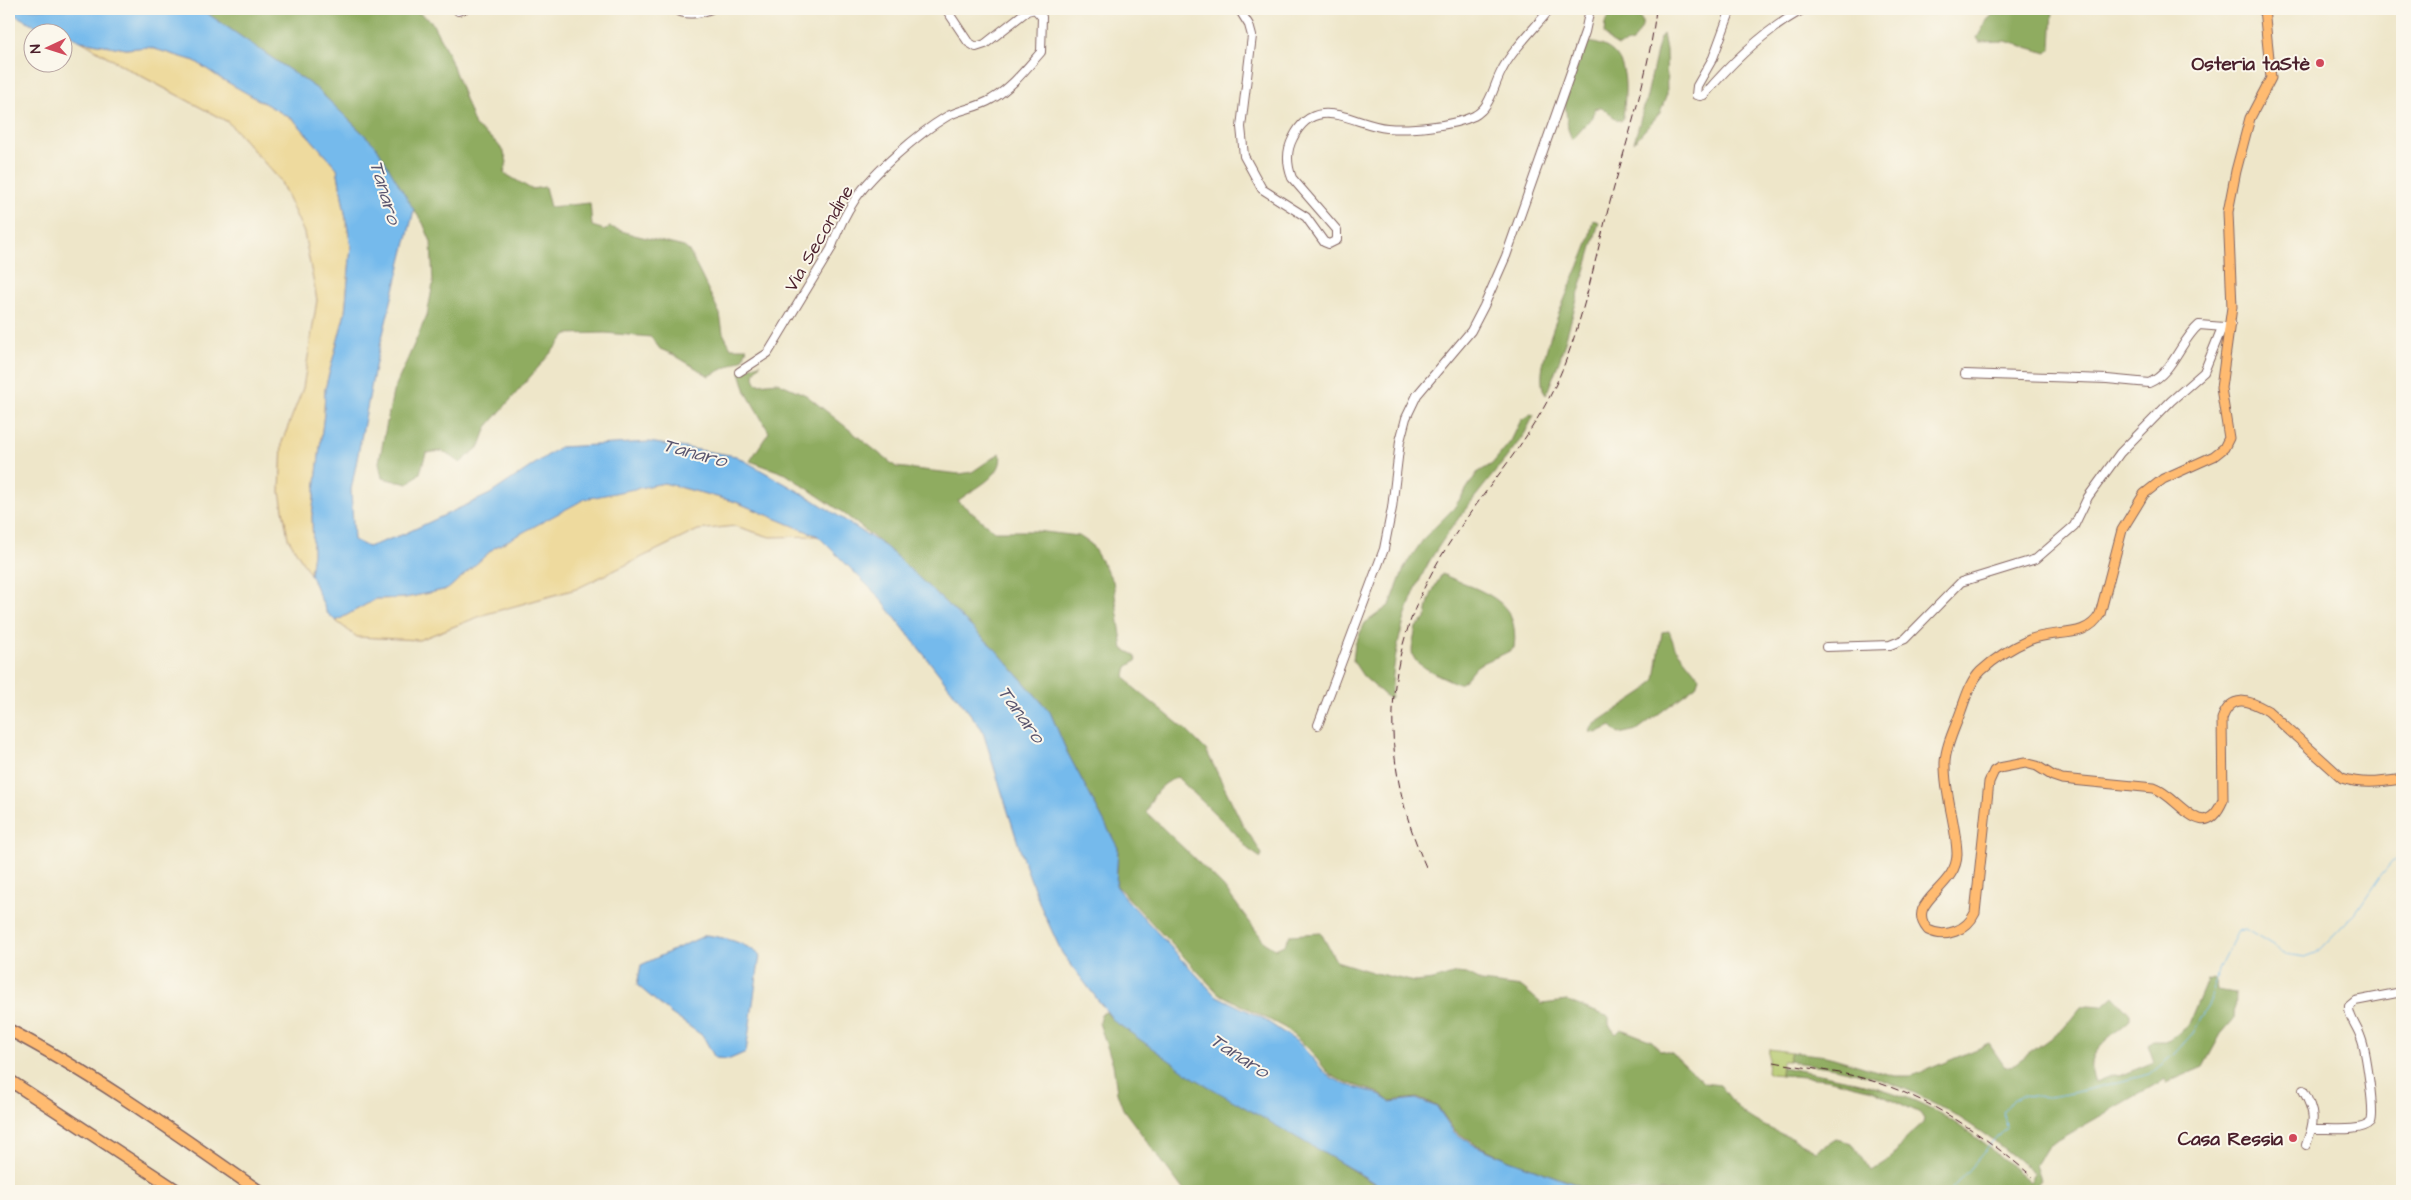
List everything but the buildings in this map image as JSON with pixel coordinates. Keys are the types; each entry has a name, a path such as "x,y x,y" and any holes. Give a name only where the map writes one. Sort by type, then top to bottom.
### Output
{"highway":[{"path":"9,1030 50,1051 121,1096 259,1191"},
{"path":"9,1080 178,1191"},
{"path":"9,1088 165,1191"}],"main road":[{"path":"2264,9 2272,78 2250,118 2231,193 2228,227 2228,325 2221,388 2229,438 2224,448 2202,463 2162,479 2144,494 2122,530 2100,614 2095,623 2086,629 2049,633 2028,640 1991,663 1970,684 1947,749 1945,763 1956,846 1956,867 1949,879 1924,904 1922,921 1928,930 1942,934 1960,930 1972,920 1975,913 1989,782 1994,771 2004,765 2031,764 2062,779 2154,788 2166,793 2193,818 2202,820 2211,818 2218,811 2223,800 2222,719 2226,708 2231,704 2242,701 2255,703 2268,711 2342,778 2354,782 2369,783 2402,779"}],"street":[{"path":"674,9 681,13 691,14 711,9"},
{"name":"Via Secondine","path":"739,372 768,353 832,249 836,235 857,197 900,152 946,117 991,100 1010,86 1041,52 1042,17 1035,9 1027,11 986,44 976,48 968,42 946,9"},
{"path":"1239,9 1249,25 1252,36 1241,127 1244,156 1262,189 1306,216 1324,242 1329,244 1337,240 1337,230 1292,178 1289,170 1288,156 1291,142 1301,126 1318,115 1329,113 1352,117 1385,128 1456,122 1473,116 1481,111 1490,100 1503,68 1550,9"},
{"path":"1318,726 1384,549 1392,508 1400,440 1406,418 1417,395 1471,331 1484,306 1510,246 1586,32 1590,9"},
{"path":"1731,9 1713,58 1697,86 1696,95 1704,95 1735,61 1783,21 1804,9"},
{"path":"1826,647 1890,645 1905,639 1961,582 2036,559 2074,526 2088,497 2120,453 2171,401 2204,372 2228,325 2200,325 2194,330 2171,363 2155,381 2148,384 2107,378 1965,374"},
{"path":"2312,1129 2357,1128 2367,1126 2371,1122 2373,1109 2362,1040 2348,1006 2355,1001 2402,992"},
{"path":"2304,1090 2313,1110 2312,1129 2306,1145"}],"green space":[{"path":"201,9 413,9 431,21 448,53 475,126 496,142 504,152 507,162 504,173 531,189 545,187 550,207 590,203 592,226 605,230 610,227 684,247 689,251 720,314 723,333 731,348 747,348 743,359 709,376 674,355 660,349 651,337 605,333 567,334 487,427 480,446 460,463 442,451 426,453 420,473 408,484 382,478 379,462 393,392 427,315 433,284 431,242 423,223 409,203 376,146 317,89"},
{"path":"1999,9 2053,9 2051,49 2047,53 2005,41 1980,42 1977,38 1987,20"},
{"path":"1637,11 1642,21 1642,27 1633,42 1618,46 1610,41 1604,33 1605,23 1609,17 1625,15"},
{"path":"1663,34 1666,50 1667,94 1660,113 1634,142 1660,38"},
{"path":"1589,42 1603,46 1613,52 1619,60 1625,82 1623,119 1621,121 1617,119 1603,108 1595,109 1593,117 1572,140 1568,129 1565,102 1584,47"},
{"path":"1593,220 1599,222 1560,359 1546,395 1542,382 1543,364 1548,343 1588,243"},
{"path":"761,363 754,376 758,384 777,382 806,395 896,467 960,474 972,472 1000,453 998,469 993,475 958,501 994,531 1036,531 1079,536 1091,544 1113,581 1123,649 1135,655 1137,660 1127,667 1125,676 1133,687 1186,730 1206,750 1242,823 1262,854 1261,858 1248,849 1235,833 1177,777 1166,783 1158,791 1151,800 1146,812 1223,886 1266,944 1275,949 1284,945 1290,935 1321,933 1336,961 1375,973 1415,982 1433,980 1456,973 1466,974 1482,982 1522,987 1542,1004 1567,1001 1609,1017 1609,1025 1616,1034 1621,1029 1652,1041 1660,1050 1672,1053 1704,1083 1720,1085 1742,1112 1763,1125 1816,1151 1836,1139 1852,1143 1871,1171 1891,1158 1906,1138 1923,1123 1924,1119 1920,1113 1872,1090 1827,1079 1781,1075 1782,1067 1861,1083 1893,1092 1925,1105 1957,1124 1987,1146 2030,1182 2035,1174 1971,1125 1925,1098 1875,1078 1841,1069 1788,1061 1791,1052 1827,1056 1894,1076 1912,1076 1989,1044 2005,1067 2013,1065 2063,1029 2081,1007 2088,1005 2103,1006 2114,996 2130,1014 2130,1020 2107,1039 2095,1053 2092,1061 2092,1071 2095,1082 2113,1075 2119,1076 2154,1062 2148,1045 2152,1041 2168,1041 2188,1026 2207,980 2213,978 2216,981 2217,990 2235,993 2234,1019 2221,1034 2203,1067 2166,1083 2165,1079 2048,1146 2036,1165 2041,1180 2031,1191 1611,1191 1584,1187 1509,1160 1475,1144 1454,1130 1437,1106 1417,1098 1389,1101 1377,1092 1344,1082 1329,1074 1309,1049 1285,1028 1218,993 1116,885 1118,848 1067,752 1050,712 996,650 886,547 842,512 786,474 750,461 769,432 746,392 740,372"},
{"path":"1531,414 1534,415 1525,433 1449,531 1428,563 1419,581 1411,599 1400,637 1391,697 1389,699 1363,676 1353,661 1355,644 1365,623 1390,605 1405,566 1425,537 1454,508 1477,473 1492,464 1511,441 1521,420"},
{"path":"1442,574 1495,599 1511,617 1514,631 1514,648 1480,664 1458,684 1422,666 1414,658 1412,651 1416,627 1426,619 1431,595"},
{"path":"1669,631 1675,647 1699,677 1696,686 1637,730 1619,734 1611,726 1596,733 1590,732 1592,726 1646,690 1655,679 1662,632"},
{"path":"1106,1012 1114,1021 1143,1041 1386,1191 1184,1191 1123,1109 1117,1092 1113,1064 1099,1023 1101,1014"},
{"path":"1769,1049 1791,1052 1788,1061 1782,1061 1781,1075 1767,1072"}],"sand":[{"path":"81,41 126,49 148,47 195,61 220,78 294,120 337,168 351,247 345,313 325,389 312,516 313,553 310,574 288,538 280,492 282,442 303,388 317,300 304,233 280,180 228,122 130,70"},
{"path":"664,483 736,502 818,536 770,537 735,526 698,530 576,589 486,614 419,640 357,637 336,621 376,599 405,598 448,589 494,548 585,498"}],"water":[{"name":"Tanaro","path":"9,9 201,9 317,89 376,146 414,210 376,362 351,490 354,540 368,547 404,534 490,494 560,447 649,442 736,456 812,499 886,547 996,650 1050,712 1067,752 1118,848 1116,885 1120,892 1215,995 1262,1018 1299,1043 1327,1075 1346,1085 1376,1093 1390,1102 1416,1099 1437,1107 1454,1132 1474,1145 1583,1187 1611,1191 1386,1191 1194,1078 1114,1021 1062,953 1041,907 1023,859 982,729 879,597 818,536 736,502 664,483 585,499 494,548 448,589 405,598 376,599 336,621 327,613 310,574 313,553 312,516 325,389 345,313 351,247 337,168 294,120 220,78 195,61 148,47 126,49 81,41 72,37 72,22 28,22 9,12"},
{"path":"706,935 734,941 760,955 746,1052 730,1059 715,1058 703,1036 670,1013 637,985 641,965"}],"waterway":[{"path":"1950,1191 2006,1127 2004,1112 2013,1100 2022,1095 2048,1097 2073,1093 2150,1074 2174,1054 2193,1033 2210,1002 2218,970 2238,931 2245,929 2286,954 2305,957 2316,953 2356,912 2381,875 2392,862 2402,855"}],"railway":[{"path":"1426,867 1409,821 1398,777 1393,734 1394,691 1402,649 1415,608 1435,567 1461,526 1535,422 1546,404 1565,362 1587,294 1637,106 1653,33 1656,9"},
{"path":"1774,1062 1850,1075 1901,1091 1925,1102 1970,1129 2033,1177"}],"place":[{"name":"Osteria taStè","path":"2320,63"},
{"name":"Casa Ressia","path":"2293,1138"}]}
